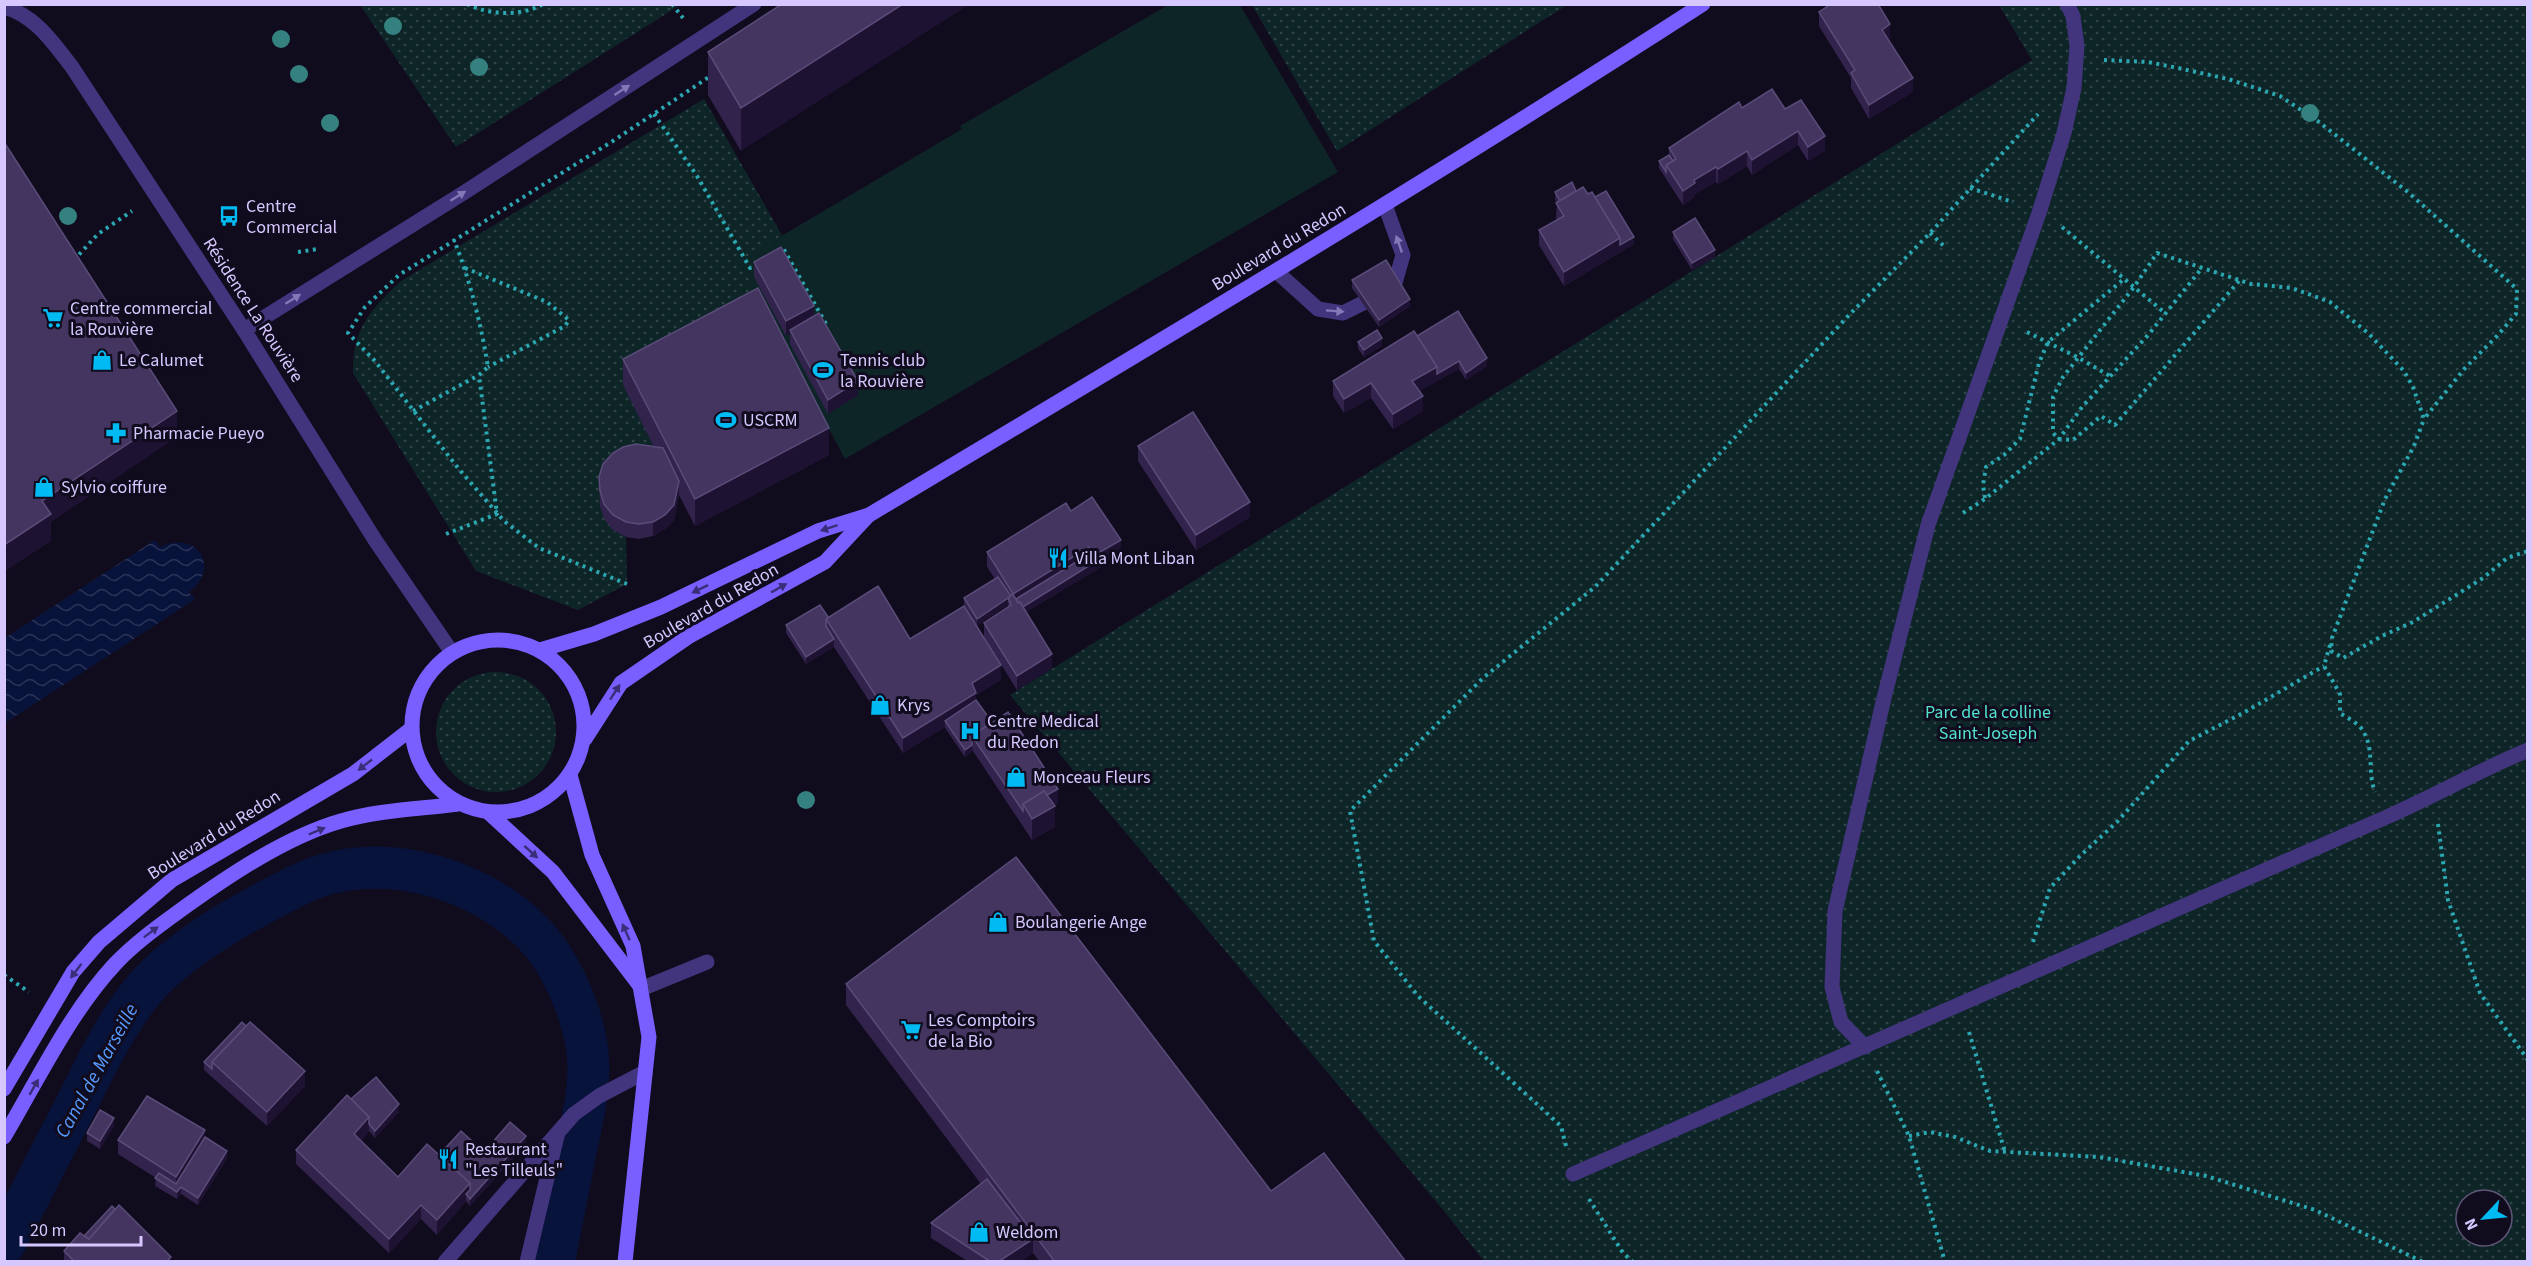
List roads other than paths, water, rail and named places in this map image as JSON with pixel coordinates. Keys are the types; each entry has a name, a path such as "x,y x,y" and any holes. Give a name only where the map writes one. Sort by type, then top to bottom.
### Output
{"street":[{"path":"244,330 465,192 754,4"},
{"name":"Boulevard du Redon","path":"540,650 594,634 661,607 818,531 869,515 1278,272 1538,111 1703,4"},
{"path":"1865,1047 1841,1022 1832,987 1835,911 1884,698 1926,534 2039,213 2064,132 2074,88 2077,46 2073,16 2067,4"},
{"name":"Résidence La Rouvière","path":"4,7 16,10 47,34 72,67 244,330 375,540 451,651"},
{"path":"1385,205 1403,255 1395,283"},
{"path":"1278,272 1318,309 1343,313 1363,303"},
{"name":"Boulevard du Redon","path":"584,741 621,683 688,638 825,562 869,515"},
{"path":"480,640 511,640 540,650 562,666 577,688 585,714 584,741 570,775 548,798 519,811 488,813 458,804 434,785 417,759 411,729 415,699 429,672 451,651 480,640"},
{"name":"Boulevard du Redon","path":"4,1089 74,972 99,942 172,880 353,774 411,729"},
{"path":"1573,1174 2432,797 2482,768 2528,750"},
{"path":"570,775 592,855 633,946 649,1037 625,1262"},
{"path":"4,1137 63,1037 91,995 115,965 154,930 237,872 286,844 340,821 458,804"},
{"path":"488,813 553,872 641,989"},
{"path":"641,989 707,962"},
{"path":"445,1262 574,1114 599,1096 645,1072"},
{"path":"526,1262 557,1133"}],"water":[{"path":"155,540 160,547 185,543 195,548 201,555 204,564 203,574 199,583 189,592 195,599 5,723 5,638"}],"waterway":[{"name":"Canal de Marseille","path":"4,1245 114,1032 137,998 164,969 216,930 293,888 327,874 354,869 382,868 437,877 463,886 488,899 511,914 532,932 552,956 568,986 580,1017 587,1048 588,1087 554,1262"}],"place":[{"name":"Centre Commercial","path":"229,216"},
{"name":"Centre commercial la Rouvière","path":"53,318"},
{"name":"Le Calumet","path":"102,360"},
{"name":"Tennis club la Rouvière","path":"823,370"},
{"name":"USCRM","path":"726,420"},
{"name":"Pharmacie Pueyo","path":"116,433"},
{"name":"Sylvio coiffure","path":"44,487"},
{"name":"Villa Mont Liban","path":"1058,558"},
{"name":"Krys","path":"880,705"},
{"name":"Centre Medical du Redon","path":"970,731"},
{"name":"Monceau Fleurs","path":"1016,777"},
{"name":"Boulangerie Ange","path":"998,922"},
{"name":"Les Comptoirs de la Bio","path":"911,1030"},
{"name":"Restaurant \"Les Tilleuls\"","path":"448,1159"},
{"name":"Weldom","path":"979,1232"}],"park label":[{"name":"Parc de la colline Saint-Joseph","path":"1988,722"}]}
